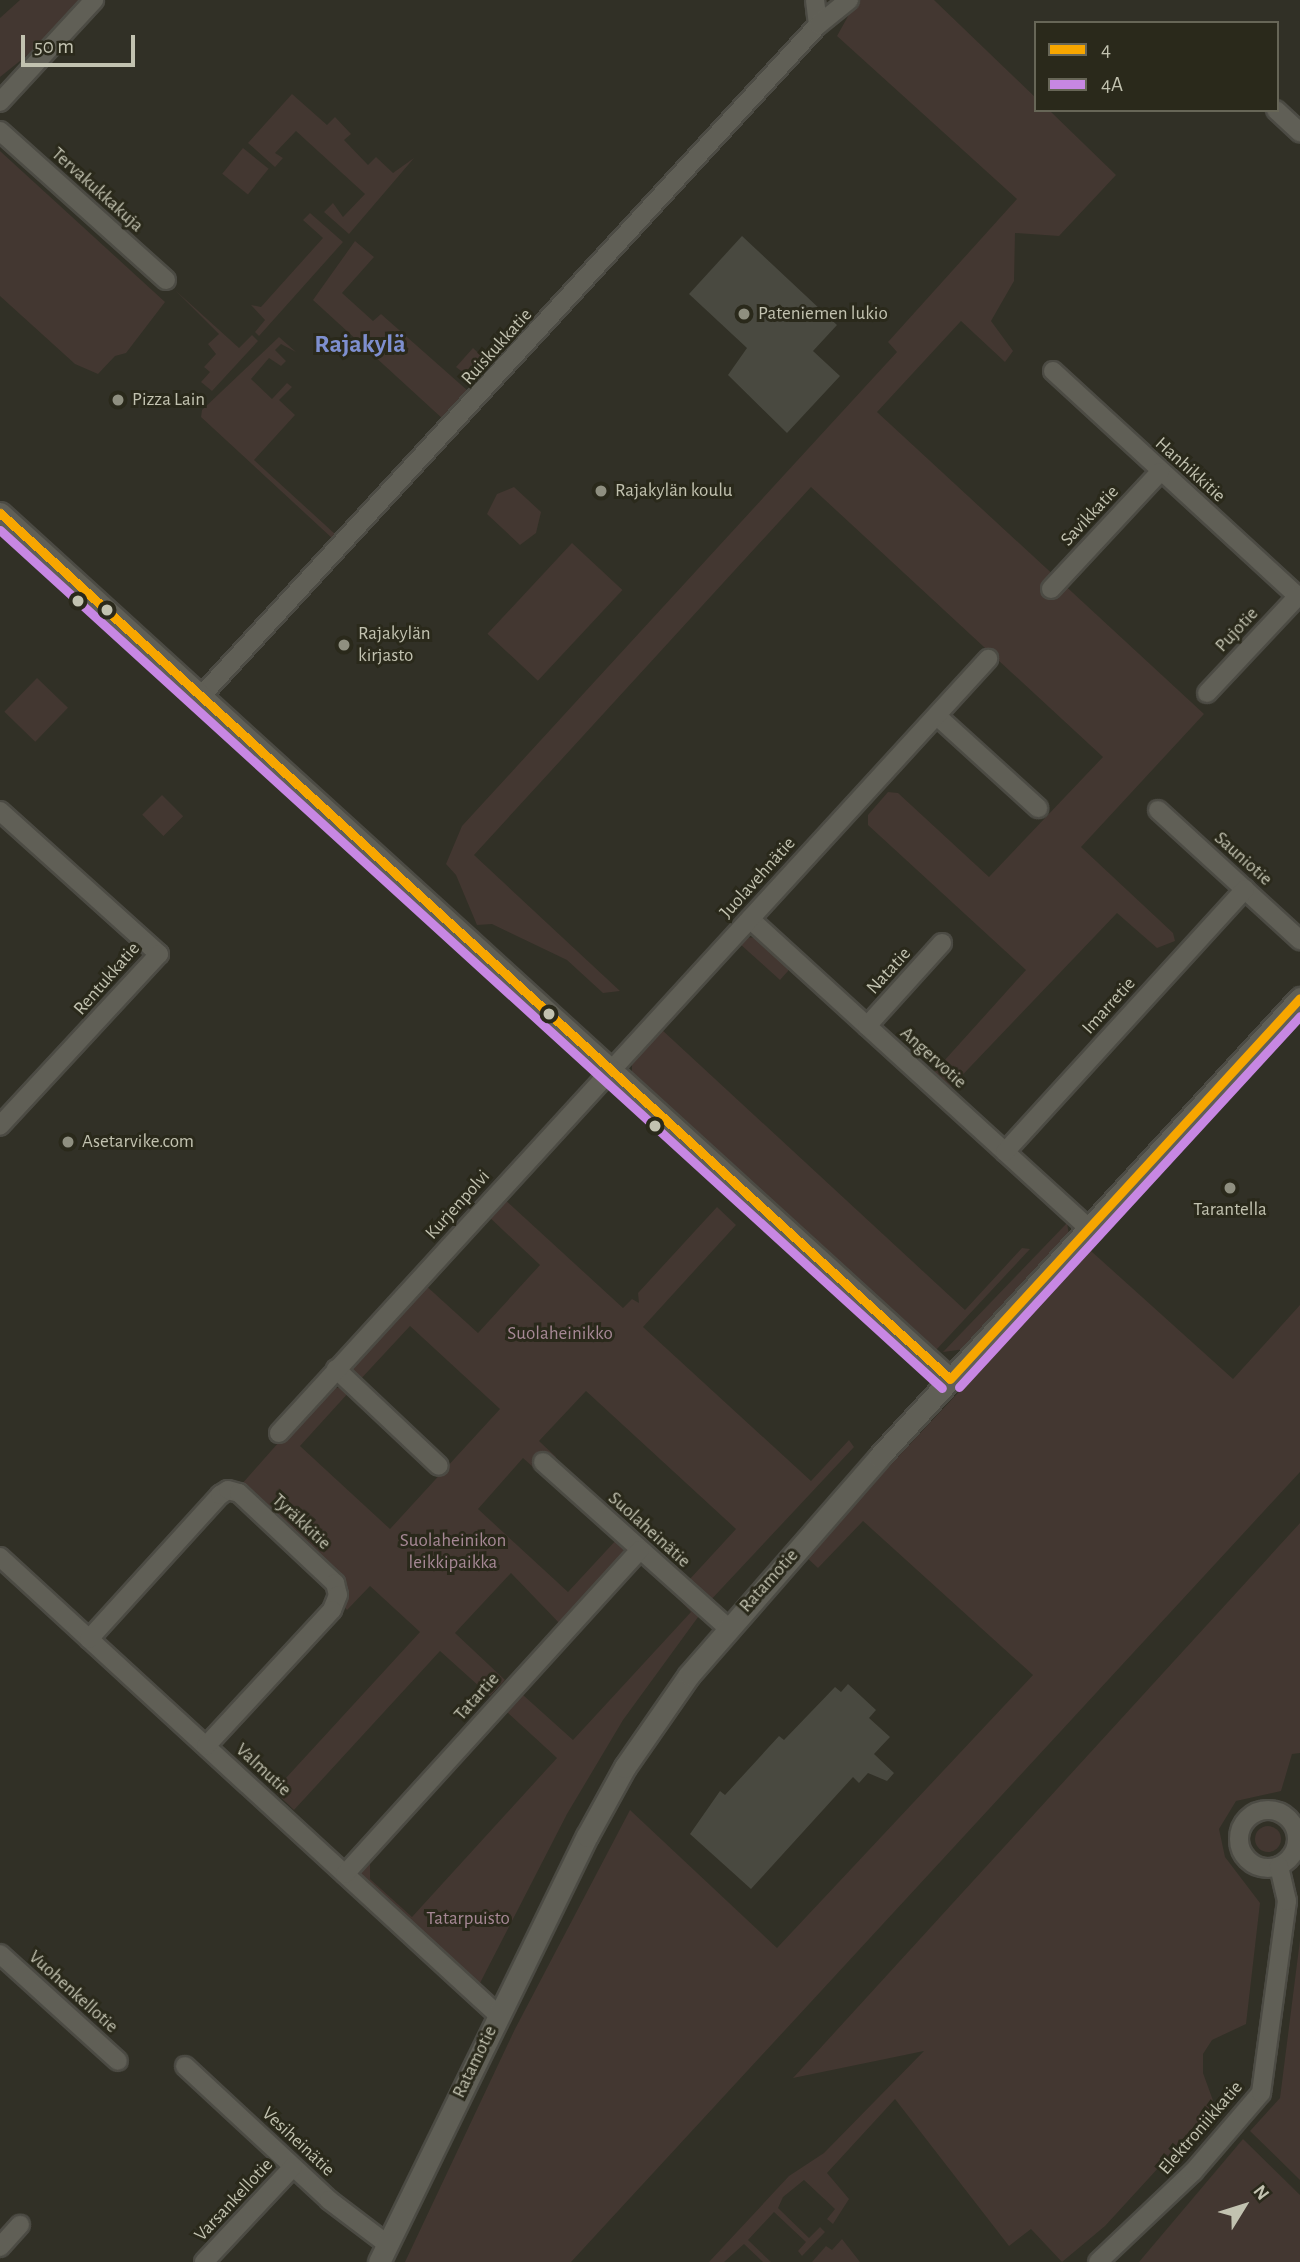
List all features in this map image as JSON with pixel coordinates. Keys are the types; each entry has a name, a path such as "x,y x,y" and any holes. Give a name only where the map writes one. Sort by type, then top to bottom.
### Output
{"street":[{"path":"0,102 94,0"},
{"path":"815,0 818,25"},
{"name":"Ruiskukkatie","path":"203,694 818,25 849,0"},
{"path":"1278,112 1300,132"},
{"name":"Tervakukkakuja","path":"0,131 166,280"},
{"name":"Hanhikkitie","path":"1054,371 1160,472 1299,597"},
{"name":"Savikkatie","path":"1051,589 1160,472"},
{"path":"0,513 203,694 950,1379"},
{"name":"Pujotie","path":"1207,693 1299,597"},
{"name":"Juolavehnätie","path":"611,1068 988,659"},
{"path":"937,716 1038,808"},
{"name":"Sauniotie","path":"1158,810 1300,940"},
{"name":"Rentukkatie","path":"0,811 159,954 1,1127"},
{"name":"Imarretie","path":"1005,1152 1245,889"},
{"name":"Angervotie","path":"750,919 1089,1229"},
{"name":"Natatie","path":"867,1026 942,943"},
{"name":"Ratamotie","path":"383,2253 498,2015 625,1767 728,1628 950,1379 1300,998"},
{"name":"Kurjenpolvi","path":"279,1433 611,1068"},
{"path":"336,1369 439,1466"},
{"name":"Suolaheinätie","path":"543,1462 728,1628"},
{"name":"Tyräkkitie","path":"89,1639 220,1494 228,1490 239,1493 335,1583 338,1595 332,1610 206,1746"},
{"name":"Tatartie","path":"345,1874 640,1550"},
{"name":"Valmutie","path":"0,1557 498,2015"},
{"name":"Elektroniikkatie","path":"1098,2262 1193,2172 1264,2086 1287,1901 1279,1866"},
{"name":"Vuohenkellotie","path":"3,1963 118,2061"},
{"name":"Vesiheinätie","path":"185,2066 383,2253"},
{"name":"Varsankellotie","path":"204,2262 293,2166"},
{"path":"0,2247 20,2225"}],"green space":[{"path":"20,0 79,0 35,49 0,77 0,18"},
{"path":"857,0 934,0 1034,96 1034,112 1051,112 1116,175 1059,236 1015,233 1014,281 991,321 1013,351 1005,362 961,321 877,412 1204,714 1081,847 1173,933 1175,941 1157,948 1117,913 951,1087 934,1072 1026,970 868,825 868,815 888,792 898,793 989,877 1103,757 811,487 474,855 620,991 603,993 567,960 492,924 477,925 456,875 446,864 462,826 897,352 888,342 1017,199 837,36"},
{"path":"292,94 327,125 335,117 351,134 344,140 368,165 376,157 393,173 414,158 349,234 324,212 333,203 343,217 365,194 296,131 275,153 283,158 275,167 248,143"},
{"path":"243,148 269,169 248,194 222,174"},
{"path":"0,151 165,302 126,353 115,356 98,374 75,364 0,296"},
{"path":"310,213 343,242 259,336 255,332 265,320 251,305 261,307 323,238 303,220"},
{"path":"355,241 374,257 342,293 373,321 381,314 468,391 444,420 313,300"},
{"path":"175,290 239,348 252,335 258,341 212,391 201,382 210,372 204,367 216,354 208,344 219,334"},
{"path":"279,337 296,352 281,344 275,350 286,361 281,366 269,358 251,379 272,399 287,383 292,387 279,400 295,415 254,460 335,534 344,531 333,539 201,417 202,410"},
{"path":"473,348 495,369 479,385 456,367"},
{"path":"514,487 541,512 536,533 520,545 487,514 497,494"},
{"path":"572,543 622,590 538,681 487,634"},
{"path":"37,678 68,708 35,742 4,712"},
{"path":"162,795 183,816 163,836 142,815"},
{"path":"744,937 760,938 788,963 788,971 780,980 740,944 661,1029 965,1310 1022,1248 1030,1249 936,1350 632,1074 632,1061"},
{"name":"Suolaheinikko","path":"502,1197 623,1308 632,1299 639,1303 638,1293 717,1207 736,1225 643,1327 811,1481 849,1440 854,1447 708,1603 689,1580 736,1529 586,1391 539,1441 556,1457 544,1469 545,1478 523,1458 478,1509 568,1592 618,1538 624,1548 621,1563 562,1626 511,1573 455,1633 505,1680 490,1696 440,1651 294,1810 274,1791 420,1632 370,1586 347,1610 241,1485 326,1389 345,1387 350,1391 300,1446 390,1529 500,1409 410,1326 358,1382 352,1369 352,1361 423,1283 478,1333 540,1265 486,1214"},
{"path":"1067,1223 1069,1235 965,1349 943,1352"},
{"path":"1091,1251 1233,1379 1300,1305 1300,1472 571,2262 405,2262 515,2029 630,1810 777,1948 1033,1675 863,1521 818,1568 805,1556"},
{"path":"1300,1523 1300,1753 1292,1754 1281,1791 1236,1801 1219,1829 1225,1857 1260,1903 1246,2024 1212,2040 1203,2054 1203,2073 1215,2106 1105,2226 1062,2262 1031,2229 1009,2246 895,2099 827,2173 849,2199 833,2224 827,2219 835,2209 804,2180 783,2197 778,2208 809,2238 820,2227 825,2232 802,2256 798,2251 806,2242 774,2212 748,2240 771,2262 763,2262 744,2244 724,2262 709,2262 789,2176 824,2153 924,2051 793,2078"},
{"name":"Tatarpuisto","path":"652,1571 701,1613 623,1720 567,1814 479,1985 362,1879 360,1870 370,1861 370,1879 412,1917 557,1758 507,1712 485,1736 482,1730 534,1674 538,1678 523,1695 573,1740 691,1612"},
{"path":"1268,1826 1277,1830 1281,1839 1277,1848 1268,1852 1259,1848 1255,1839 1259,1830"},
{"path":"1300,1940 1300,2180 1250,2131 1280,2098"},
{"path":"1243,2139 1300,2195 1300,2262 1139,2262"},
{"path":"842,2239 860,2262 812,2262 826,2246 832,2250"}],"building":[{"name":"Pateniemen lukio","path":"742,236 837,325 813,351 840,376 787,433 728,375 747,348 689,294"},
{"path":"848,1684 876,1710 869,1718 890,1737 874,1754 894,1773 887,1781 868,1773 859,1783 853,1777 751,1889 690,1834 720,1791 725,1795 779,1736 784,1740 835,1687 841,1692"}],"transit line":[{"name":"4","path":"0,513 950,1379"},
{"name":"4A","path":"0,530 942,1388"},
{"name":"4","path":"950,1379 1300,998"},
{"name":"4A","path":"959,1387 1300,1016"}],"place":[{"name":"Pateniemen lukio","path":"744,314"},
{"name":"Pizza Lain","path":"118,400"},
{"name":"Rajakylän koulu","path":"601,491"},
{"name":"Rajakylän kirjasto","path":"344,645"},
{"name":"Asetarvike.com","path":"68,1142"},
{"name":"Tarantella","path":"1230,1188"}],"district":[{"name":"Rajakylä","path":"360,345"}],"park label":[{"name":"Suolaheinikon leikkipaikka","path":"453,1552"}]}
